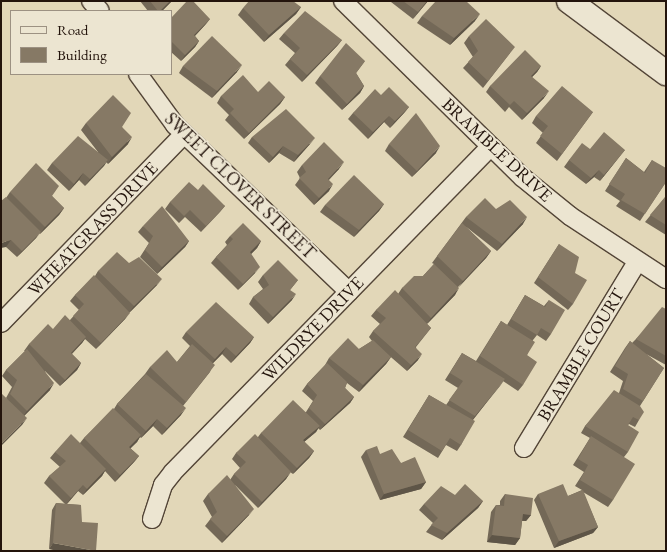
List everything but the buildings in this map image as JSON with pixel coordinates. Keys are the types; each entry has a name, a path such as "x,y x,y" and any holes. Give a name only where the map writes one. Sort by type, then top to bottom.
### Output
{"main road":[{"path":"569,1 666,73"}],"street":[{"path":"90,1 99,10"},
{"name":"BRAMBLE DRIVE","path":"343,1 490,147 544,195 637,262 666,279"},
{"name":"SWEET CLOVER STREET","path":"139,75 184,134 349,292"},
{"name":"WHEATGRASS DRIVE","path":"1,323 184,134"},
{"name":"WILDRYE DRIVE","path":"152,519 160,493 173,472 490,147"},
{"name":"BRAMBLE COURT","path":"524,448 637,262"}]}
